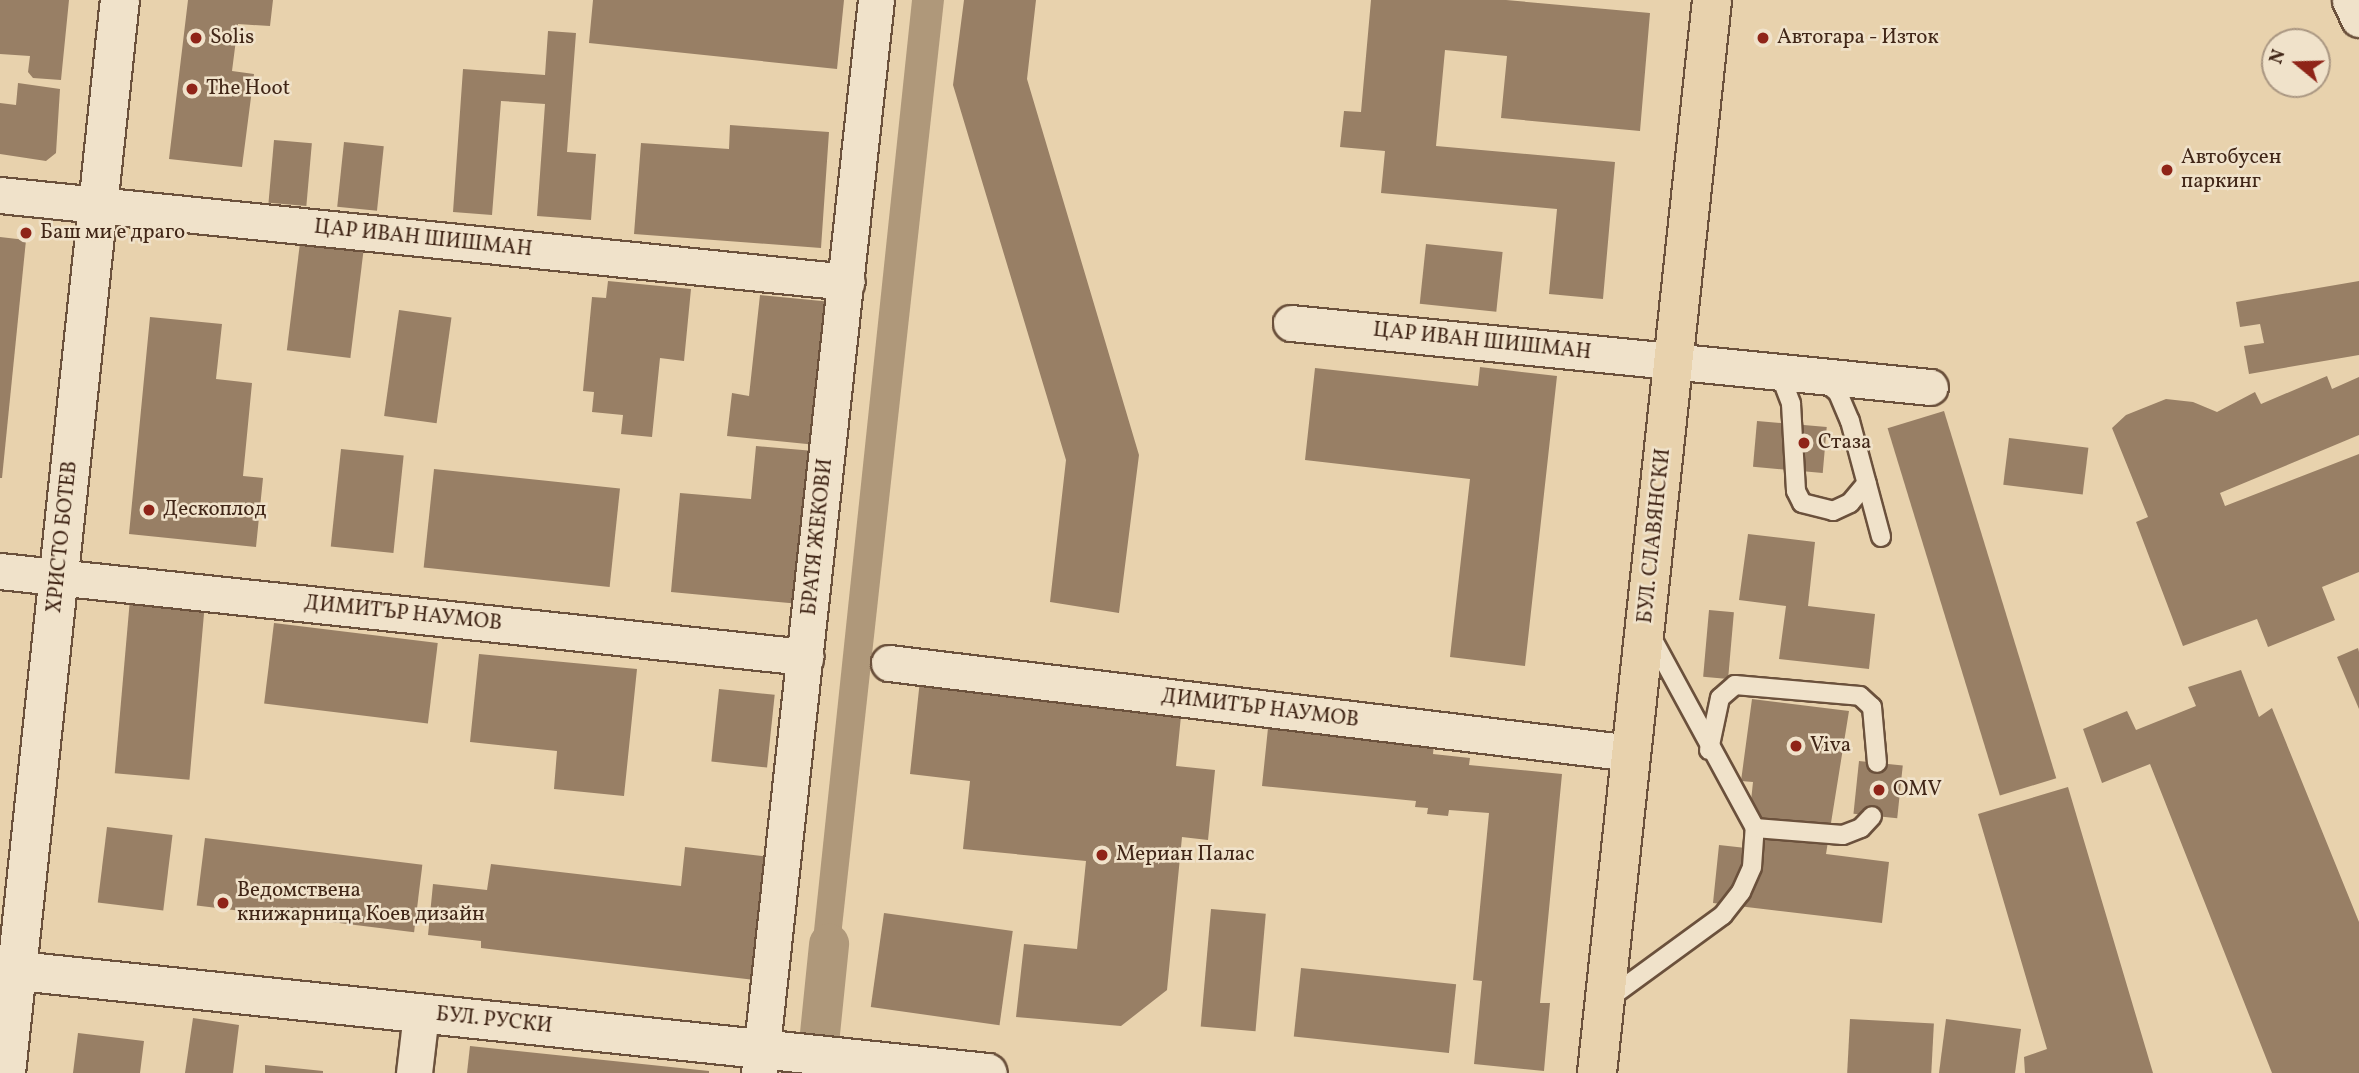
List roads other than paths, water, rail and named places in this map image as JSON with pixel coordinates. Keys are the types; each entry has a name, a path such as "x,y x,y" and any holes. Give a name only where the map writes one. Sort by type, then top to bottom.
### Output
{"main road":[{"name":"БУЛ. СЛАВЯНСКИ","path":"1597,1073 1712,0"}],"street":[{"name":"ХРИСТО БОТЕВ","path":"6,1073 8,970 59,577 120,0"},
{"name":"БРАТЯ ЖЕКОВИ","path":"760,1061 876,0"},
{"path":"2350,0 2359,19"},
{"name":"ЦАР ИВАН ШИШМАН","path":"0,195 847,282"},
{"name":"ЦАР ИВАН ШИШМАН","path":"1291,323 1930,387"},
{"name":"ДИМИТЪР НАУМОВ","path":"0,572 805,657"},
{"name":"ДИМИТЪР НАУМОВ","path":"889,663 1632,752"},
{"name":"БУЛ. РУСКИ","path":"8,970 421,1013 760,1061 868,1064 988,1073"},
{"path":"414,1073 421,1013"}],"lane":[{"path":"1779,372 1791,404 1796,491 1802,503 1833,511 1850,503 1867,482"},
{"path":"1819,376 1838,393 1867,482 1881,537"},
{"path":"1605,1001 1723,915 1741,892 1752,867 1755,828 1709,750 1645,626"},
{"path":"1709,750 1720,698 1735,685 1860,696 1872,707 1877,763"},
{"path":"1755,828 1843,835 1861,828 1872,816"}],"waterway":[{"path":"816,1073 829,944"}],"place":[{"name":"Solis","path":"196,38"},
{"name":"Автогара - Изток","path":"1763,38"},
{"name":"The Hoot","path":"192,89"},
{"name":"Автобусен паркинг","path":"2167,170"},
{"name":"Баш ми е драго","path":"26,233"},
{"name":"Стаза","path":"1804,443"},
{"name":"Дескоплод","path":"149,510"},
{"name":"Viva","path":"1796,746"},
{"name":"OMV","path":"1879,790"},
{"name":"Мериан Палас","path":"1102,855"},
{"name":"Ведомствена книжарница Коев дизайн","path":"223,903"}]}
